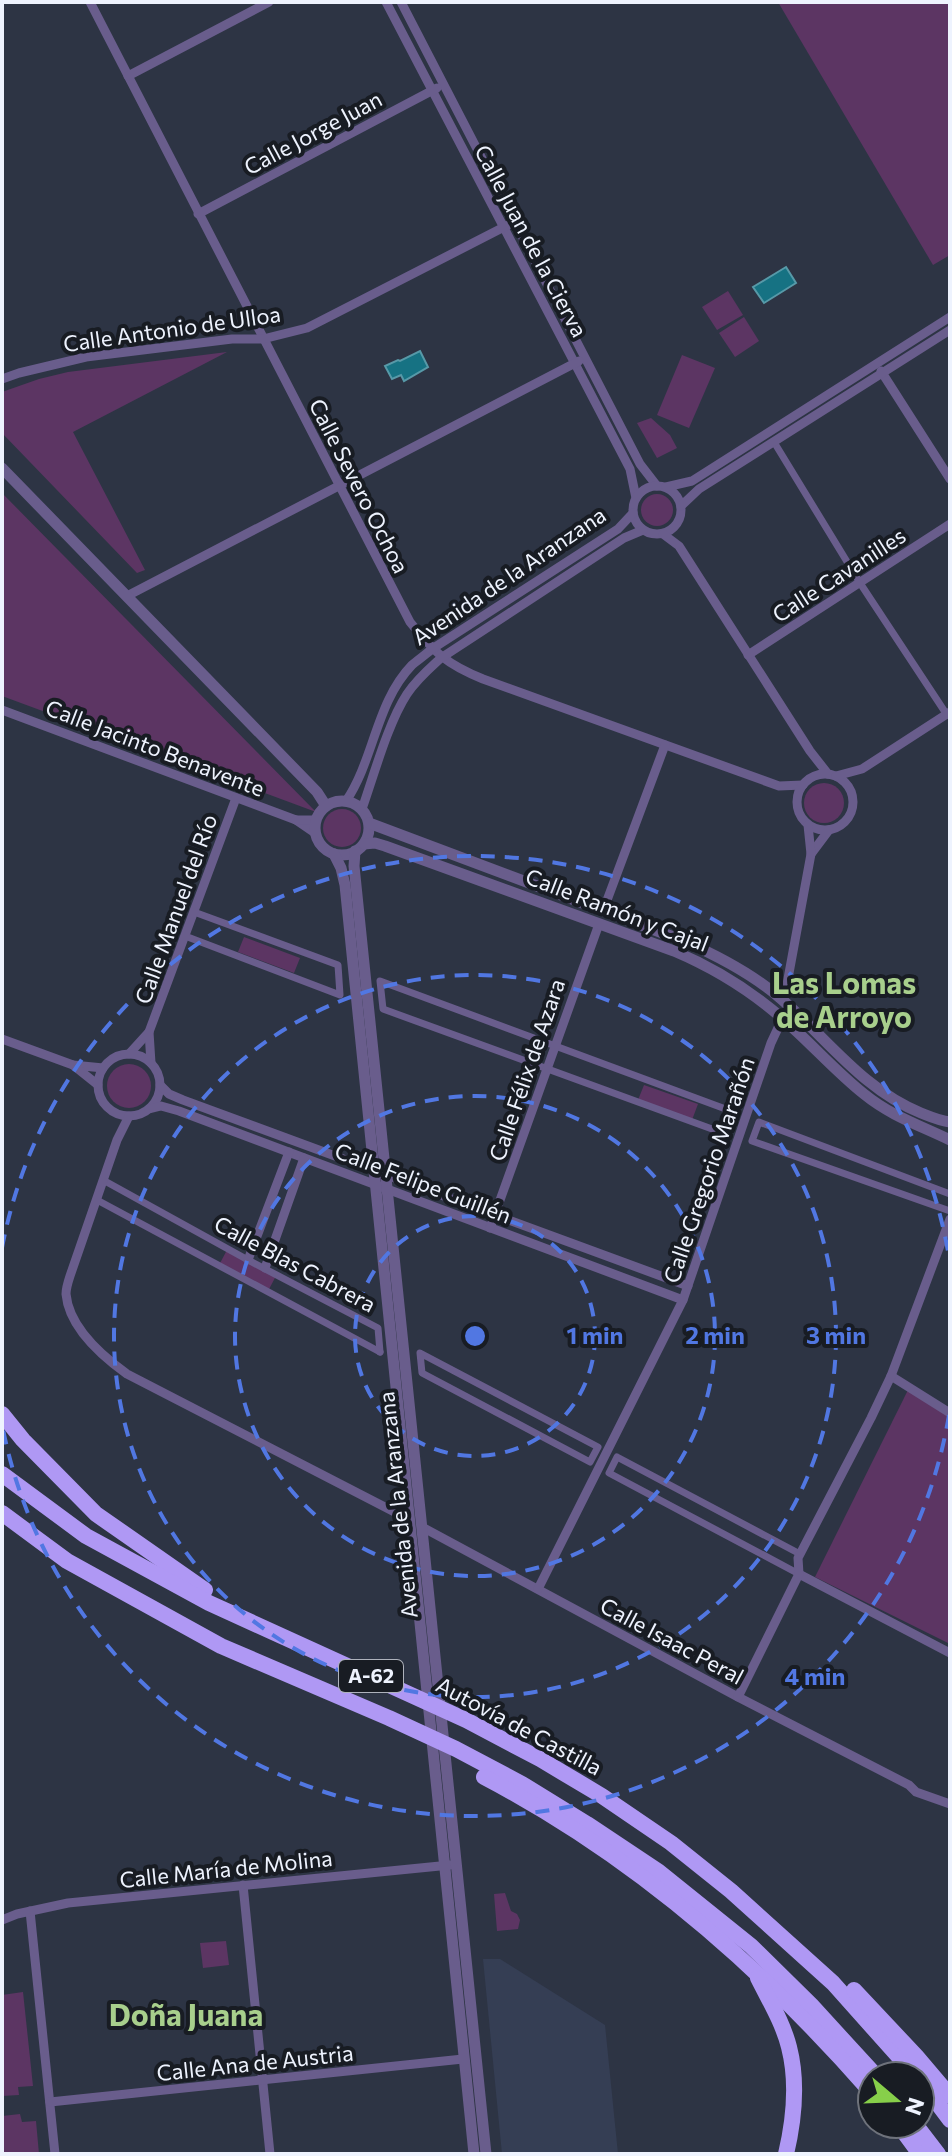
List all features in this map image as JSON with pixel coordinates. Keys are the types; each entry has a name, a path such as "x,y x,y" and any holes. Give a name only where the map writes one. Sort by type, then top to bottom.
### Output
{"highway":[{"path":"2,1414 23,1440 96,1514 205,1590 331,1659"},
{"name":"Autovía de Castilla","path":"2,1474 86,1536 209,1603 453,1713 602,1796 660,1835 731,1891 833,1983 902,2060"},
{"name":"A-62","path":"2,1513 67,1561 221,1646 456,1749 522,1784 587,1824 659,1872 751,1946 861,2060"},
{"path":"221,1646 397,1731 502,1786 563,1823 664,1894 712,1933 774,1987 856,2076"},
{"path":"731,1891 810,1948 880,2016 950,2096"},
{"path":"758,1976 781,2024 793,2071 794,2106 786,2154"},
{"name":"Autovía de Castilla","path":"936,2102 950,2120"}],"street":[{"name":"Calle Severo Ochoa","path":"90,2 410,622 432,649 456,668 483,679 779,786 803,785"},
{"path":"128,76 269,2"},
{"name":"Calle Juan de la Cierva","path":"386,2 630,469 636,498"},
{"name":"Calle Juan de la Cierva","path":"401,2 640,464 661,487"},
{"name":"Calle Jorge Juan","path":"198,214 444,84"},
{"name":"Calle Antonio de Ulloa","path":"2,379 86,357 232,339 263,339 307,328 515,221"},
{"path":"661,487 678,498 680,517 675,527 663,534 653,534 643,530 633,513 636,498 642,492 661,487 692,481 950,317"},
{"path":"681,506 699,489 950,330"},
{"path":"127,596 585,358"},
{"path":"876,363 950,479"},
{"path":"675,527 679,546 810,751 832,775 843,780 851,793 853,801 849,816 843,823 829,830 808,825 802,819 797,804 803,785 813,776 832,775 862,769 948,714 860,583 774,442"},
{"path":"2,468 317,792 335,803 355,804 362,809 369,823 368,836 359,848 348,854 334,854 322,846 316,827 319,813 335,803"},
{"name":"Avenida de la Aranzana","path":"335,803 358,784 385,710 411,667 432,649 618,529 633,513"},
{"name":"Calle Cavanilles","path":"748,655 950,524"},
{"name":"Avenida de la Aranzana","path":"362,809 397,713 419,678 441,658 624,538 643,530"},
{"path":"663,534 679,546"},
{"name":"Calle Jacinto Benavente","path":"2,710 316,827"},
{"path":"603,911 665,745"},
{"path":"810,751 813,776"},
{"path":"851,793 862,769"},
{"name":"Calle Severo Ochoa","path":"779,786 797,804"},
{"name":"Calle Manuel del Río","path":"129,1054 149,1032 236,798"},
{"name":"Calle Ramón y Cajal","path":"369,823 715,954 780,997 890,1097 910,1109 950,1122"},
{"path":"780,997 787,984 811,854 808,825"},
{"path":"811,854 829,830"},
{"name":"Calle Ramón y Cajal","path":"359,848 375,843 385,846 708,965 750,991 784,1019 862,1093 905,1121 950,1140"},
{"name":"Avenida de la Aranzana","path":"359,848 354,866 367,990 380,1173"},
{"name":"Avenida de la Aranzana","path":"334,854 345,885 422,1527 426,1636"},
{"path":"185,936 340,995 338,965 194,912"},
{"name":"Calle Félix de Azara","path":"490,1228 599,924"},
{"path":"339,980 381,995"},
{"path":"380,981 554,1047 731,1111 723,1133 383,1009 380,981"},
{"name":"Calle Gregorio Marañón","path":"538,1589 683,1300 771,1043 784,1019"},
{"name":"Calle Manuel del Río","path":"149,1032 151,1063"},
{"path":"2,1039 73,1065 103,1068"},
{"path":"129,1054 151,1063 160,1085 159,1094 149,1109 129,1116 118,1114 103,1102 98,1085 103,1068 110,1060 129,1054"},
{"path":"73,1065 98,1085"},
{"name":"Calle Felipe Guillén","path":"160,1085 169,1094 183,1100 688,1286"},
{"name":"Calle Felipe Guillén","path":"149,1109 161,1106 179,1111 683,1300"},
{"path":"113,1111 117,1140"},
{"path":"129,1116 117,1140 66,1292 82,1333 104,1357 127,1374 410,1520"},
{"path":"950,1194 759,1122 752,1141 950,1211"},
{"path":"726,1124 755,1134"},
{"path":"248,1260 289,1152"},
{"path":"265,1268 304,1158"},
{"name":"Calle Blas Cabrera","path":"97,1200 380,1352 378,1328 103,1180"},
{"name":"Avenida de la Aranzana","path":"382,1188 410,1520 486,2154"},
{"path":"738,1697 799,1574 798,1558 891,1376 950,1219"},
{"path":"420,1353 598,1447 590,1462 422,1373 420,1353"},
{"path":"891,1376 950,1413"},
{"path":"800,1554 617,1457 609,1473 950,1653"},
{"name":"Calle Isaac Peral","path":"422,1527 909,1785 916,1792 950,1804"},
{"name":"Avenida de la Aranzana","path":"450,1865 463,2059 474,2154"},
{"name":"Calle María de Molina","path":"2,1920 68,1903 450,1865"},
{"path":"243,1885 270,2154"},
{"path":"30,1911 55,2154"},
{"name":"Calle Ana de Austria","path":"50,2102 463,2059"}],"shaded area":[{"path":"778,2 950,2 950,255 933,265"},
{"path":"728,291 743,315 717,330 702,307"},
{"path":"744,317 759,341 735,357 719,333"},
{"path":"227,352 73,432 145,570 137,573 2,433 2,392 68,372"},
{"path":"682,355 715,368 689,428 657,415"},
{"path":"651,418 670,435 677,448 657,458 637,423"},
{"path":"2,493 316,812 2,696"},
{"path":"657,494 668,499 673,510 668,521 657,526 646,521 641,510 646,499"},
{"path":"824,783 838,789 844,803 838,817 824,823 810,817 804,803 810,789"},
{"path":"342,809 355,815 361,828 355,841 342,847 329,841 323,828 329,815"},
{"path":"244,937 300,958 294,973 238,952"},
{"path":"129,1064 145,1070 151,1086 145,1102 129,1108 113,1102 107,1086 113,1070"},
{"path":"644,1085 698,1104 692,1120 638,1100"},
{"path":"227,1250 276,1276 268,1291 219,1265"},
{"path":"910,1386 950,1414 950,1644 815,1577"},
{"path":"505,1893 511,1911 520,1920 518,1929 497,1931 494,1894"},
{"path":"226,1941 229,1965 203,1968 200,1943"},
{"path":"483,1959 500,1959 605,2025 618,2154 502,2154"},
{"path":"23,1992 33,2086 18,2087 19,2095 2,2096 2,1995"},
{"path":"20,2114 22,2122 36,2121 39,2154 2,2154 2,2116"}],"water":[{"path":"786,267 796,283 764,303 753,287"},
{"path":"420,351 428,367 404,381 401,375 392,379 385,366"}],"district":[{"name":"Las Lomas de Arroyo","path":"844,1001"},
{"name":"Doña Juana","path":"186,2016"}]}
